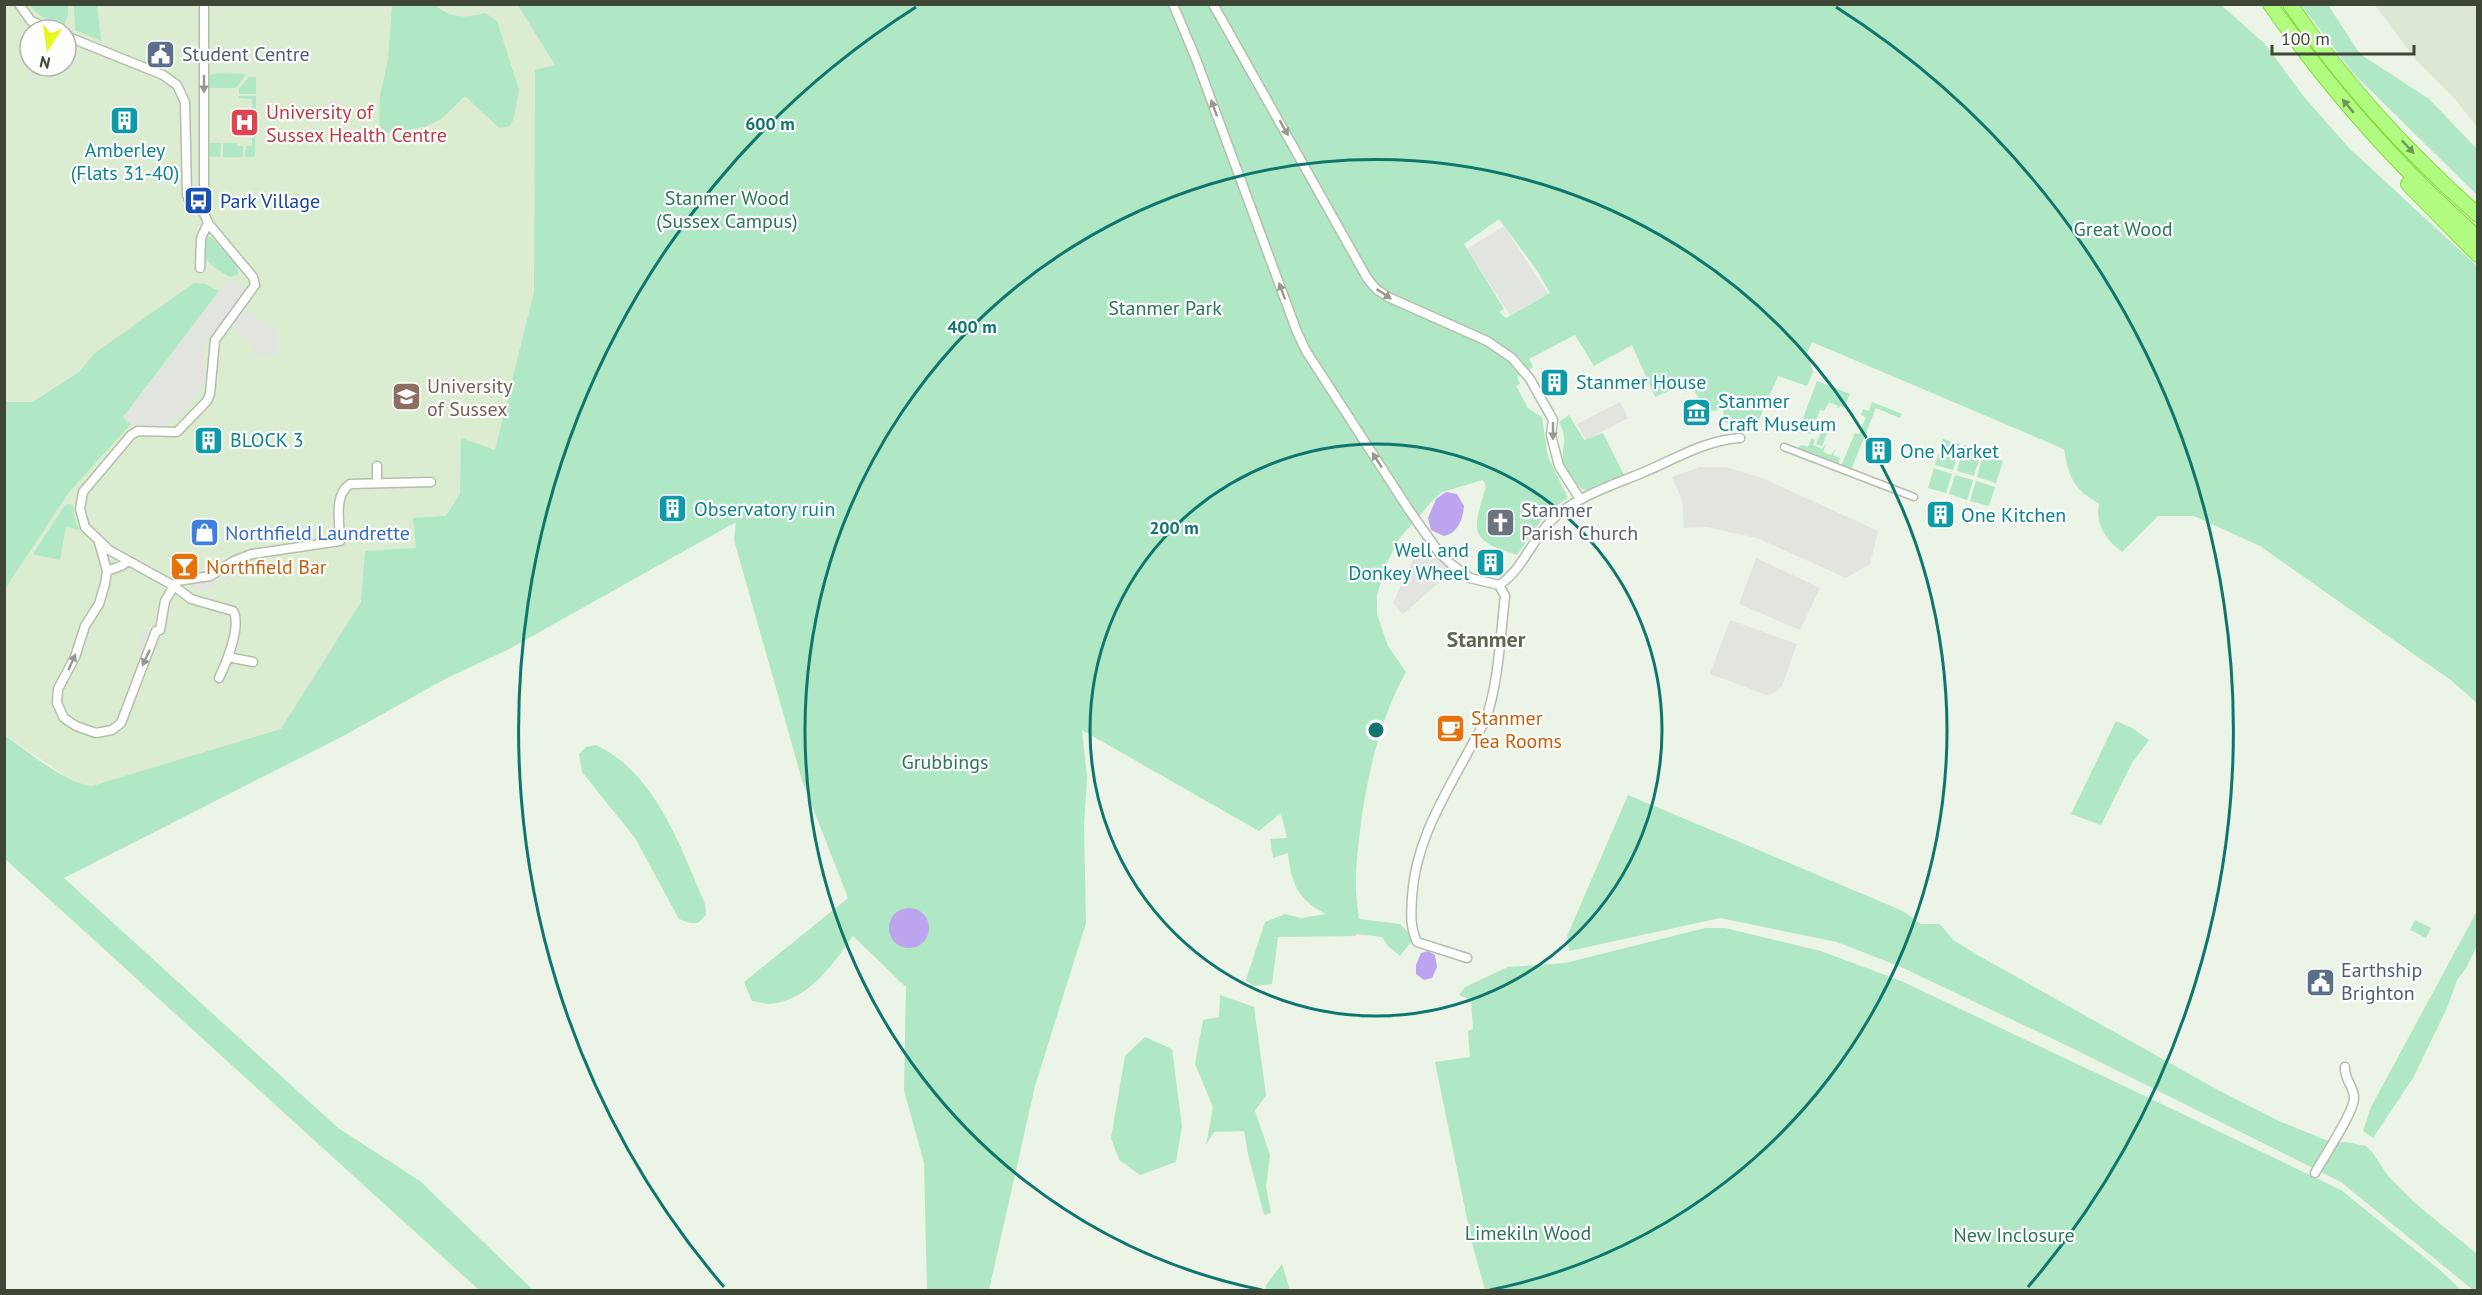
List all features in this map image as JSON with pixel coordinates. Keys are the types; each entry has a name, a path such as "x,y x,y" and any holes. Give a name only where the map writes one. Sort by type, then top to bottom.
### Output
{"highway":[{"path":"2270,4 2329,83 2365,126 2411,175 2478,238"},
{"path":"2290,4 2341,72 2377,114 2423,163 2478,215"},
{"path":"2365,126 2404,181 2478,255"}],"street":[{"path":"19,4 29,18"},
{"path":"204,4 204,213 208,223 253,277 254,286 215,340 210,394 207,401 181,430 174,434 138,431 131,435 83,492 80,509 83,522 99,542 127,561 174,586 182,594 199,603 233,611 236,624 228,657 219,678"},
{"path":"1173,4 1306,351 1409,510 1438,550 1451,564 1470,578 1499,585 1505,596 1493,689 1487,717 1432,818 1420,851 1413,887 1411,920 1412,931 1417,942 1467,958"},
{"path":"1213,4 1367,278 1376,289 1388,297 1478,336 1512,358 1530,379 1553,420 1551,435 1558,466 1580,499"},
{"path":"78,41 163,75 177,85 184,102 186,117 187,195 190,201 204,213"},
{"path":"200,268 201,238 208,223"},
{"path":"1499,585 1513,575 1542,530 1554,517 1580,499 1696,449 1740,438"},
{"path":"1784,447 1914,497"},
{"path":"377,466 377,482"},
{"path":"99,542 107,572 102,597 85,626 75,657 58,689 57,697 60,712 64,718 90,732 107,732 115,728 124,718 135,682 156,631 160,630 167,597 177,581 210,576 252,554 340,541 339,498 342,489 354,482 432,482"},
{"path":"107,572 127,561"},
{"path":"228,657 254,662"},
{"path":"2315,1173 2349,1115 2354,1102 2351,1087 2345,1077 2345,1067"}],"shaded area":[{"name":"University of Sussex","path":"5,5 542,5 736,521 509,649 374,709 92,786 83,785 67,777 5,735 5,589 66,494 123,418 79,372 31,402 5,402"},
{"path":"2375,5 2477,5 2477,127 2455,99 2417,61"},
{"path":"1504,226 1548,294 1510,315 1467,249"},
{"path":"230,277 246,291 205,344 204,382 201,391 173,423 159,427 132,426 123,418"},
{"path":"246,310 268,327 277,329 278,355 253,356 253,348 249,341 231,326"},
{"path":"1620,402 1628,418 1586,440 1577,424"},
{"path":"1700,467 1726,467 1762,478 1878,531 1870,564 1846,578 1757,538 1707,527 1684,528 1682,500 1672,477"},
{"path":"1446,492 1457,494 1464,506 1459,525 1453,532 1444,536 1431,530 1428,518 1436,499"},
{"path":"1424,536 1453,570 1403,614 1393,603"},
{"path":"1756,558 1820,588 1800,630 1739,604"},
{"path":"224,567 230,578 209,589 195,592 187,580"},
{"path":"1730,620 1797,644 1782,686 1774,693 1767,695 1710,674"},
{"path":"144,629 156,631 150,652 139,649"},
{"path":"909,908 917,909 923,914 928,920 928,936 923,942 917,947 909,948 901,947 895,942 890,936 889,928 890,920 895,914 901,909"},
{"path":"1428,951 1435,955 1437,967 1432,978 1424,980 1416,974 1416,965 1421,953"}],"green space":[{"path":"29,5 68,5 67,18 42,17"},
{"path":"74,5 97,5 101,41 78,31 78,18 75,18"},
{"path":"392,5 435,5 453,15 471,16 485,13 497,21 519,90 514,118 510,126 499,128 465,96 440,120 424,127 387,133 379,126 380,95 388,60"},
{"path":"518,5 2221,5 2265,44 2304,97 2350,149 2477,266 2477,703 2452,681 2260,546 2194,516 2158,516 2122,552 2111,542 2100,525 2099,504 2083,493 2070,475 2064,449 1812,342 1807,353 1813,372 1807,386 1778,376 1754,431 1745,431 1724,421 1723,410 1706,411 1689,382 1655,397 1632,345 1594,366 1575,335 1529,359 1533,367 1517,377 1520,384 1516,386 1528,408 1542,417 1548,457 1568,498 1547,512 1517,555 1489,544 1478,532 1478,514 1486,486 1483,480 1442,492 1399,539 1386,564 1377,595 1377,614 1388,646 1406,672 1385,718 1370,770 1358,848 1357,902 1359,919 1400,924 1414,938 1400,956 1388,946 1382,937 1357,934 1355,936 1278,937 1272,984 1253,986 1246,980 1265,922 1285,914 1301,918 1326,914 1309,903 1298,890 1291,873 1288,853 1273,858 1270,839 1287,838 1281,813 1259,831 1082,730 1087,777 1084,827 1086,923 1035,1086 989,1290 927,1290 924,1163 904,1090 906,987 853,936 828,969 808,989 796,996 770,1004 752,1001 744,982 848,898 802,780 734,540 736,522 509,649 445,679 345,735 64,878 338,1128 420,1181 533,1290 479,1290 5,859 4,735 58,773 81,784 92,786 281,729 361,602 365,551 416,548 413,518 446,516 460,494 461,438 495,450 534,292 535,70 555,65","holes":["1499,219 1536,269 1550,293 1506,318 1499,312 1504,309 1464,244"]},
{"path":"2301,5 2328,5 2360,54 2429,99 2477,149 2477,195 2355,75"},
{"path":"217,73 246,74 236,88 206,88 208,76"},
{"path":"249,77 256,77 256,94 239,94 239,89"},
{"path":"239,96 256,96 255,157 245,157 246,146 252,146 252,99 239,98"},
{"path":"208,143 221,143 220,157 206,156"},
{"path":"223,143 237,143 237,146 243,146 243,157 223,157"},
{"path":"206,237 211,237 238,265 238,275 230,277 208,262 204,252"},
{"path":"194,283 205,284 219,291 123,417 131,424 69,492 5,589 5,402 32,402 79,372 95,353"},
{"path":"1817,381 1850,394 1844,408 1840,406 1837,409 1838,406 1829,402 1824,411 1820,410 1811,434 1799,429"},
{"path":"1872,402 1902,414 1900,418 1876,408 1851,470 1841,466 1855,433 1859,434 1866,417 1861,415 1863,409 1869,411"},
{"path":"1569,415 1584,440 1603,433 1625,477 1590,490 1584,490 1572,480 1564,466 1564,439 1559,422"},
{"path":"1821,420 1831,424 1822,446 1816,444 1823,427 1819,425"},
{"path":"1812,438 1815,440 1813,445 1821,448 1820,451 1826,444 1823,452 1831,455 1836,448 1833,455 1840,458 1838,465 1796,448 1802,445 1808,447"},
{"path":"1943,439 1960,444 1953,470 1935,465"},
{"path":"1964,445 1982,450 1974,476 1957,471"},
{"path":"1984,451 2003,461 1996,483 1977,477"},
{"path":"1934,468 1952,474 1946,493 1928,488"},
{"path":"1955,475 1973,480 1967,500 1949,494"},
{"path":"1976,481 1995,487 1989,506 1970,501"},
{"path":"65,505 73,506 74,518 79,530 66,527 60,560 33,554"},
{"path":"2116,721 2132,728 2149,740 2132,763 2101,825 2071,814"},
{"path":"596,745 617,757 635,773 664,814 705,904 706,915 698,923 679,919 635,838 582,772 579,754 586,747"},
{"path":"1628,795 1903,911 1921,924 1940,924 1953,940 1981,957 2216,1089 2279,1121 2333,1143 2345,1142 2366,1146 2389,1177 2415,1203 2477,1254 2477,1290 2473,1290 2341,1182 2074,1049 1901,967 1837,942 1720,918 1569,951 1567,936"},
{"path":"2477,911 2477,946 2457,980 2447,1008 2413,1078 2373,1138 2363,1131 2371,1107"},
{"path":"2415,920 2431,928 2426,938 2410,930"},
{"path":"1705,928 1725,928 1821,951 1901,981 2126,1087 2341,1190 2440,1270 2461,1290 1485,1290 1472,1243 1435,1062 1470,1057 1468,1031 1473,1029 1471,1000 1459,995 1465,987 1508,967 1565,963"},
{"path":"1220,995 1254,1007 1266,1095 1255,1111 1270,1155 1266,1187 1271,1213 1264,1215 1244,1131 1214,1132 1206,1145 1213,1107 1195,1064 1203,1020 1219,1017"},
{"path":"1145,1037 1172,1049 1182,1126 1176,1162 1140,1175 1119,1160 1111,1138 1125,1056"},
{"path":"1282,1264 1290,1290 1266,1290 1266,1285"}],"place":[{"name":"Student Centre","path":"161,54"},
{"name":"Amberley (Flats 31-40)","path":"125,120"},
{"name":"University of Sussex Health Centre","path":"245,123"},
{"name":"Park Village","path":"199,201"},
{"name":"Stanmer House","path":"1555,382"},
{"name":"University of Sussex","path":"406,397"},
{"name":"Stanmer Craft Museum","path":"1697,413"},
{"name":"BLOCK 3","path":"209,440"},
{"name":"One Market","path":"1879,451"},
{"name":"Observatory ruin","path":"673,509"},
{"name":"One Kitchen","path":"1940,515"},
{"name":"Stanmer Parish Church","path":"1500,522"},
{"name":"Northfield Laundrette","path":"204,533"},
{"name":"Well and Donkey Wheel","path":"1490,562"},
{"name":"Northfield Bar","path":"185,567"},
{"name":"Stanmer Tea Rooms","path":"1450,729"},
{"name":"Earthship Brighton","path":"2320,982"}],"district":[{"name":"Stanmer","path":"1486,639"}],"park label":[{"name":"Stanmer Wood (Sussex Campus)","path":"727,210"},
{"name":"Great Wood","path":"2123,229"},
{"name":"Stanmer Park","path":"1165,308"},
{"name":"Grubbings","path":"945,762"},
{"name":"Limekiln Wood","path":"1528,1233"},
{"name":"New Inclosure","path":"2014,1235"}]}
